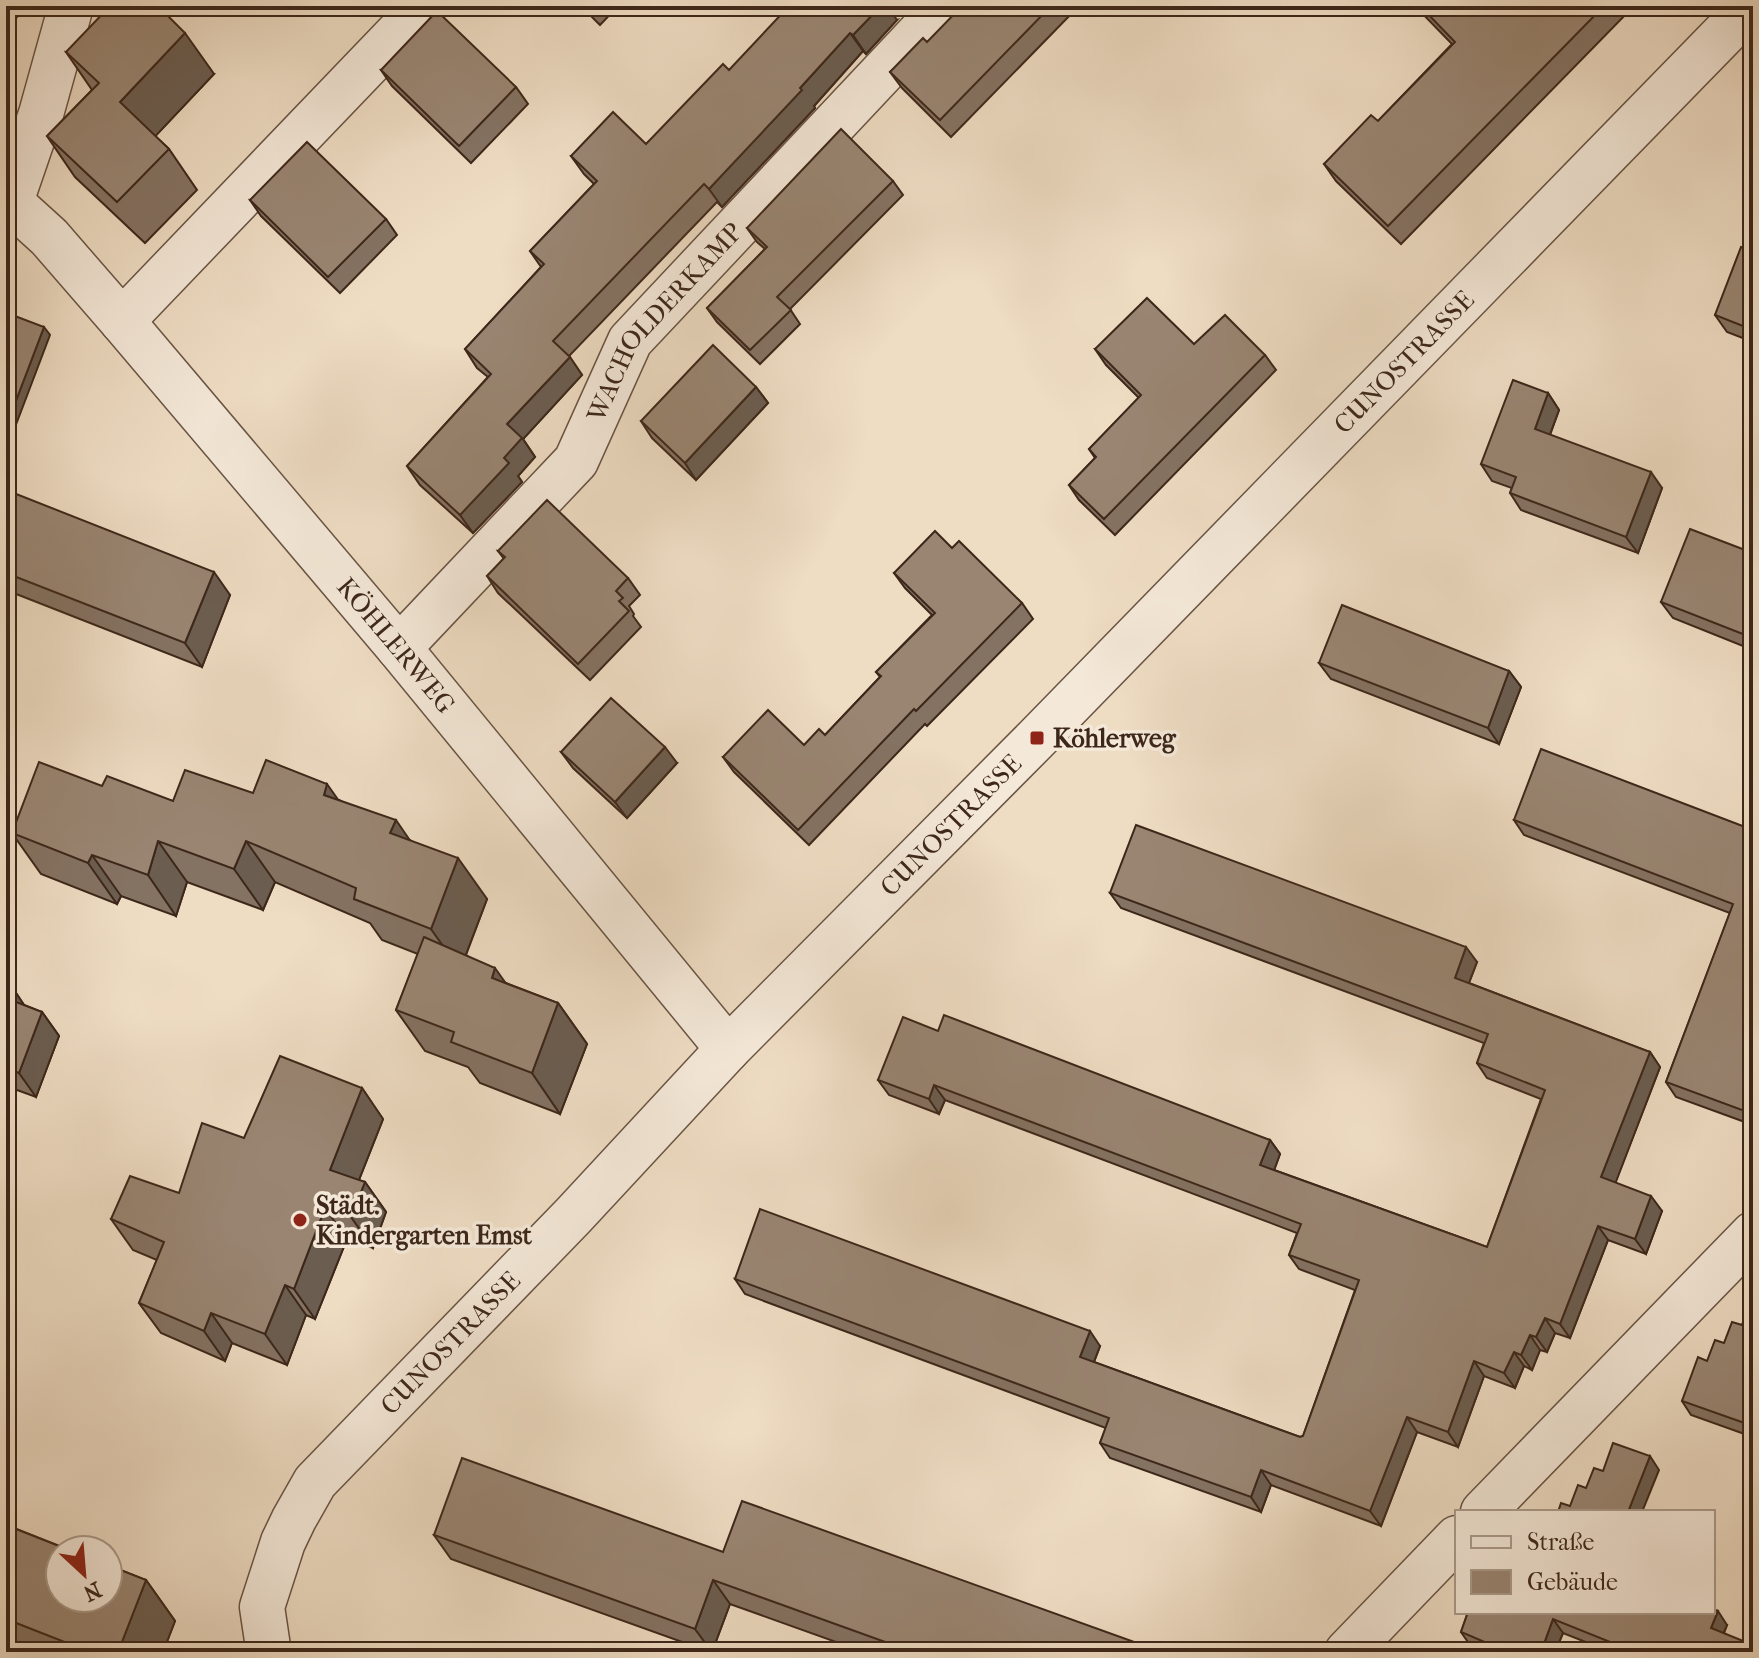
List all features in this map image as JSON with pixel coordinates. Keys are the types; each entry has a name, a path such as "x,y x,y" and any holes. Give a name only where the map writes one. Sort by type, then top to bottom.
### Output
{"street":[{"path":"8,205 41,114 71,6"},
{"path":"122,321 424,6"},
{"name":"WACHOLDERKAMP","path":"399,648 576,461 630,341 945,6"},
{"name":"CUNOSTRASSE","path":"267,1652 262,1607 283,1542 315,1482 573,1216 728,1049 1037,738 1751,6"},
{"name":"KÖHLERWEG","path":"8,205 49,237 122,321 399,648 728,1049"},
{"path":"1485,1510 1753,1234"},
{"path":"1347,1652 1455,1540"}],"building":[{"path":"110,6 158,6 185,33 120,102 169,149 117,202 47,136 99,83 66,52"},
{"path":"789,6 881,6 853,35 850,33 800,88 802,90 709,189 704,184 553,341 570,357 507,424 522,438 504,458 509,463 460,515 407,466 491,374 465,349 544,264 530,251 597,181 571,156 613,112 646,144 723,64 729,70"},
{"path":"962,6 971,12 976,6 1051,6 940,120 890,72 923,38 927,42"},
{"path":"1420,6 1604,6 1388,226 1324,164 1371,115 1378,121 1455,42"},
{"path":"437,11 516,87 459,146 381,70"},
{"path":"841,129 893,181 777,297 791,310 750,350 707,308 767,247 747,228"},
{"path":"307,142 386,219 328,277 250,200"},
{"path":"1741,247 1753,251 1753,330 1715,315"},
{"path":"1147,298 1194,344 1225,315 1265,355 1104,519 1069,485 1096,457 1089,449 1141,395 1095,349"},
{"path":"7,313 44,327 6,427 6,316"},
{"path":"713,345 756,387 685,463 641,421"},
{"path":"1513,380 1548,393 1535,429 1651,472 1626,537 1510,493 1516,477 1481,464"},
{"path":"6,490 214,572 185,643 6,573"},
{"path":"547,500 628,578 616,591 623,598 619,601 629,611 578,664 487,576 505,557 498,551"},
{"path":"1690,529 1753,553 1753,638 1661,602"},
{"path":"935,531 952,548 959,541 1022,603 916,711 914,709 798,830 723,757 768,710 804,745 819,729 825,735 881,676 876,672 935,613 894,573"},
{"path":"1342,605 1509,671 1488,728 1319,663"},
{"path":"611,698 665,747 615,802 561,752"},
{"path":"1541,749 1753,830 1753,1104 1750,1113 1666,1082 1733,904 1514,820"},
{"path":"266,760 327,784 324,795 396,820 390,833 458,858 431,929 354,899 356,888 246,841 234,869 158,841 148,875 92,855 88,863 12,833 39,762 102,786 107,776 173,801 185,770 253,793"},
{"path":"1136,825 1466,947 1455,978 1650,1052 1601,1177 1651,1196 1635,1239 1598,1226 1560,1324 1545,1318 1536,1337 1530,1335 1521,1355 1514,1352 1504,1373 1474,1361 1448,1432 1407,1417 1370,1511 1261,1470 1251,1497 1100,1443 1109,1418 735,1279 760,1209 1090,1331 1080,1357 1303,1436 1359,1280 1289,1255 1301,1224 934,1085 929,1099 878,1080 903,1017 938,1031 944,1015 1270,1140 1260,1165 1487,1247 1545,1090 1477,1063 1488,1034 1110,893"},
{"path":"424,937 495,968 492,978 558,1003 532,1073 451,1042 454,1032 396,1010"},
{"path":"6,998 42,1012 19,1073 6,1068"},
{"name":"Städt. Kindergarten Emst","path":"280,1056 362,1088 330,1170 365,1182 351,1217 325,1208 294,1289 285,1285 265,1334 211,1313 204,1331 139,1303 164,1242 111,1219 130,1176 179,1193 202,1123 244,1138"},
{"path":"1750,1303 1753,1304 1753,1426 1682,1401 1698,1357 1707,1361 1715,1340 1724,1343 1732,1322 1742,1325"},
{"path":"1613,1443 1650,1456 1629,1510 1559,1510 1561,1503 1570,1506 1578,1485 1586,1488 1594,1468 1603,1471"},
{"path":"462,1458 723,1552 742,1501 1162,1652 913,1652 713,1580 695,1629 434,1535"},
{"path":"6,1525 44,1540 44,1614 124,1614 124,1571 146,1580 118,1652 90,1652 6,1619"},
{"path":"1715,1610 1718,1611 1711,1628 1753,1645 1753,1652 1635,1652 1553,1619 1541,1652 1508,1652 1461,1632 1467,1614 1715,1614"}],"place":[{"name":"Köhlerweg","path":"1037,738"},
{"name":"Städt. Kindergarten Emst","path":"300,1220"}]}
